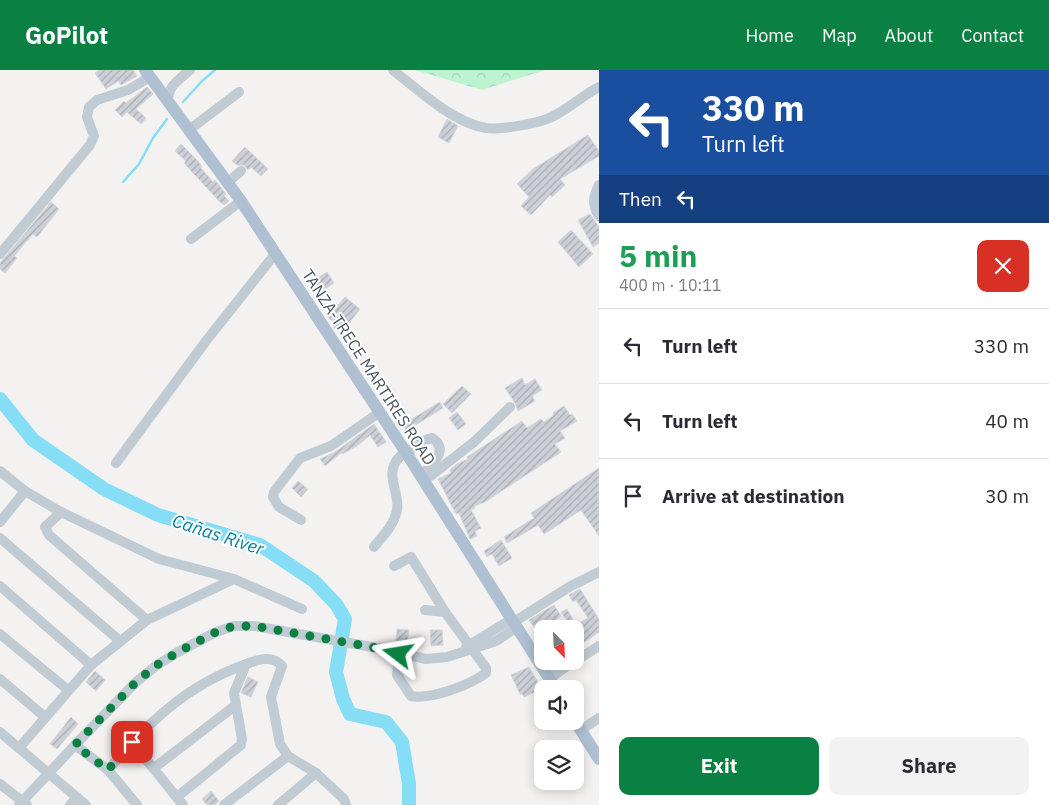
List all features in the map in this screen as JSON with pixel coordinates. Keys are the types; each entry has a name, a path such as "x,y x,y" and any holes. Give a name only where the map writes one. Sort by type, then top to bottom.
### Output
{"main road":[{"name":"TANZA-TRECE MARTIRES ROAD","path":"148,74 241,201 406,452 550,680"},
{"path":"581,730 599,759"}],"street":[{"path":"168,101 168,92 190,70"},
{"path":"393,70 447,111 474,125 488,128 517,126 547,118 564,110 588,92 599,87"},
{"path":"0,254 90,145 94,136 87,117 89,107 97,100 128,90 148,74"},
{"path":"189,130 239,92"},
{"path":"228,182 241,170"},
{"path":"599,185 594,199 594,207 599,216"},
{"path":"192,239 241,201"},
{"path":"116,463 206,340 276,254"},
{"path":"423,479 474,442 510,407"},
{"path":"301,520 279,508 273,497 274,492 300,458 331,446 380,412"},
{"path":"374,547 394,521 397,510 398,500 393,479 394,466 406,452 428,438 432,438 438,444 439,457 423,479"},
{"path":"0,471 26,491 61,512 159,559 234,579 302,609"},
{"path":"0,522 26,491"},
{"path":"61,512 45,527 49,535 146,620"},
{"path":"0,538 120,641"},
{"path":"394,566 411,557 468,649 486,668 486,673 447,691 419,698 411,696 397,675 398,654"},
{"path":"0,784 23,804 49,773 136,682 157,665 216,632 234,626 254,626 372,647 426,659 447,657 496,641 501,631 569,587 599,572"},
{"path":"19,748 92,664 146,620 234,579"},
{"path":"0,586 92,664"},
{"path":"425,610 445,612"},
{"path":"0,634 68,690"},
{"path":"584,655 599,646"},
{"path":"108,770 157,717 187,693 226,671 263,658 279,663 282,666 271,697 280,744 288,756 316,773 342,803"},
{"path":"132,742 180,801 241,745 242,739 234,693 246,664"},
{"path":"557,680 566,670"},
{"path":"0,679 45,717"},
{"path":"154,768 236,705"},
{"path":"584,723 599,718"},
{"path":"0,732 49,773 74,801 86,805"},
{"path":"75,745 108,770 137,805"},
{"path":"224,805 288,756"},
{"path":"278,805 316,773"}],"green space":[{"path":"415,70 545,70 482,90"}],"building":[{"path":"100,70 133,70 137,76 121,85 118,81 106,89 95,73"},
{"path":"147,87 153,94 136,109 146,118 141,124 127,112 122,117 115,110 124,101 126,103"},
{"path":"447,119 458,126 449,143 438,137"},
{"path":"588,135 599,151 599,156 560,179 565,185 552,197 550,195 531,215 521,206 529,197 517,184 533,169"},
{"path":"181,144 198,161 201,168 213,182 215,180 226,194 224,196 229,201 224,205 175,151"},
{"path":"245,147 268,169 261,176 251,167 248,170 244,165 237,165 232,161"},
{"path":"51,202 59,209 37,237 33,234 14,256 17,258 5,273 0,269 0,263"},
{"path":"590,214 599,227 599,243 593,247 578,220"},
{"path":"571,230 593,254 579,267 558,242"},
{"path":"327,272 334,283 316,295 309,283"},
{"path":"345,297 360,309 341,333 333,327 336,324 326,315 336,303 338,305"},
{"path":"522,378 525,385 535,379 542,390 532,396 535,401 518,411 505,388"},
{"path":"462,386 471,394 452,413 443,404"},
{"path":"440,402 443,408 406,431 402,425"},
{"path":"564,406 577,421 560,431 565,438 555,444 561,452 485,502 474,506 475,508 471,510 481,528 475,531 477,536 470,539 459,513 456,514 438,479 451,473 450,470 457,464 468,459 467,457 522,421 527,428 541,419 544,422"},
{"path":"457,412 466,424 458,430 449,418"},
{"path":"374,424 386,442 378,447 370,435 357,446 342,454 342,452 325,466 320,459 335,452"},
{"path":"599,468 599,536 581,510 544,534 538,525 507,543 504,537 534,518 531,513"},
{"path":"298,481 308,489 301,497 292,488"},
{"path":"501,540 512,558 499,566 492,554 487,557 484,551"},
{"path":"580,589 599,619 599,632 584,642 584,620 588,618 576,600 573,602 569,595"},
{"path":"554,605 561,616 556,620 534,620 534,627 529,620"},
{"path":"567,609 573,620 567,620 561,612"},
{"path":"397,629 409,630 407,644 396,643"},
{"path":"430,630 442,630 443,645 431,646"},
{"path":"529,667 537,680 534,680 534,693 524,697 520,694 511,675"},
{"path":"95,671 105,680 96,691 86,682"},
{"path":"248,677 258,682 251,697 241,693"},
{"path":"71,717 78,724 57,749 50,744"},
{"path":"211,791 219,801 215,805 207,805 202,799"}],"waterway":[{"path":"183,102 215,70"},
{"path":"123,182 139,164 153,138 167,119"},
{"name":"Cañas River","path":"0,399 33,440 104,489 158,515 260,545 314,581 336,604 345,619 336,672 343,699 350,714 386,722 402,742 409,784 409,805"}],"route":[{"path":"132,742 108,770 75,745 136,682 157,665 216,632 234,626 254,626 372,647 398,654"}]}
